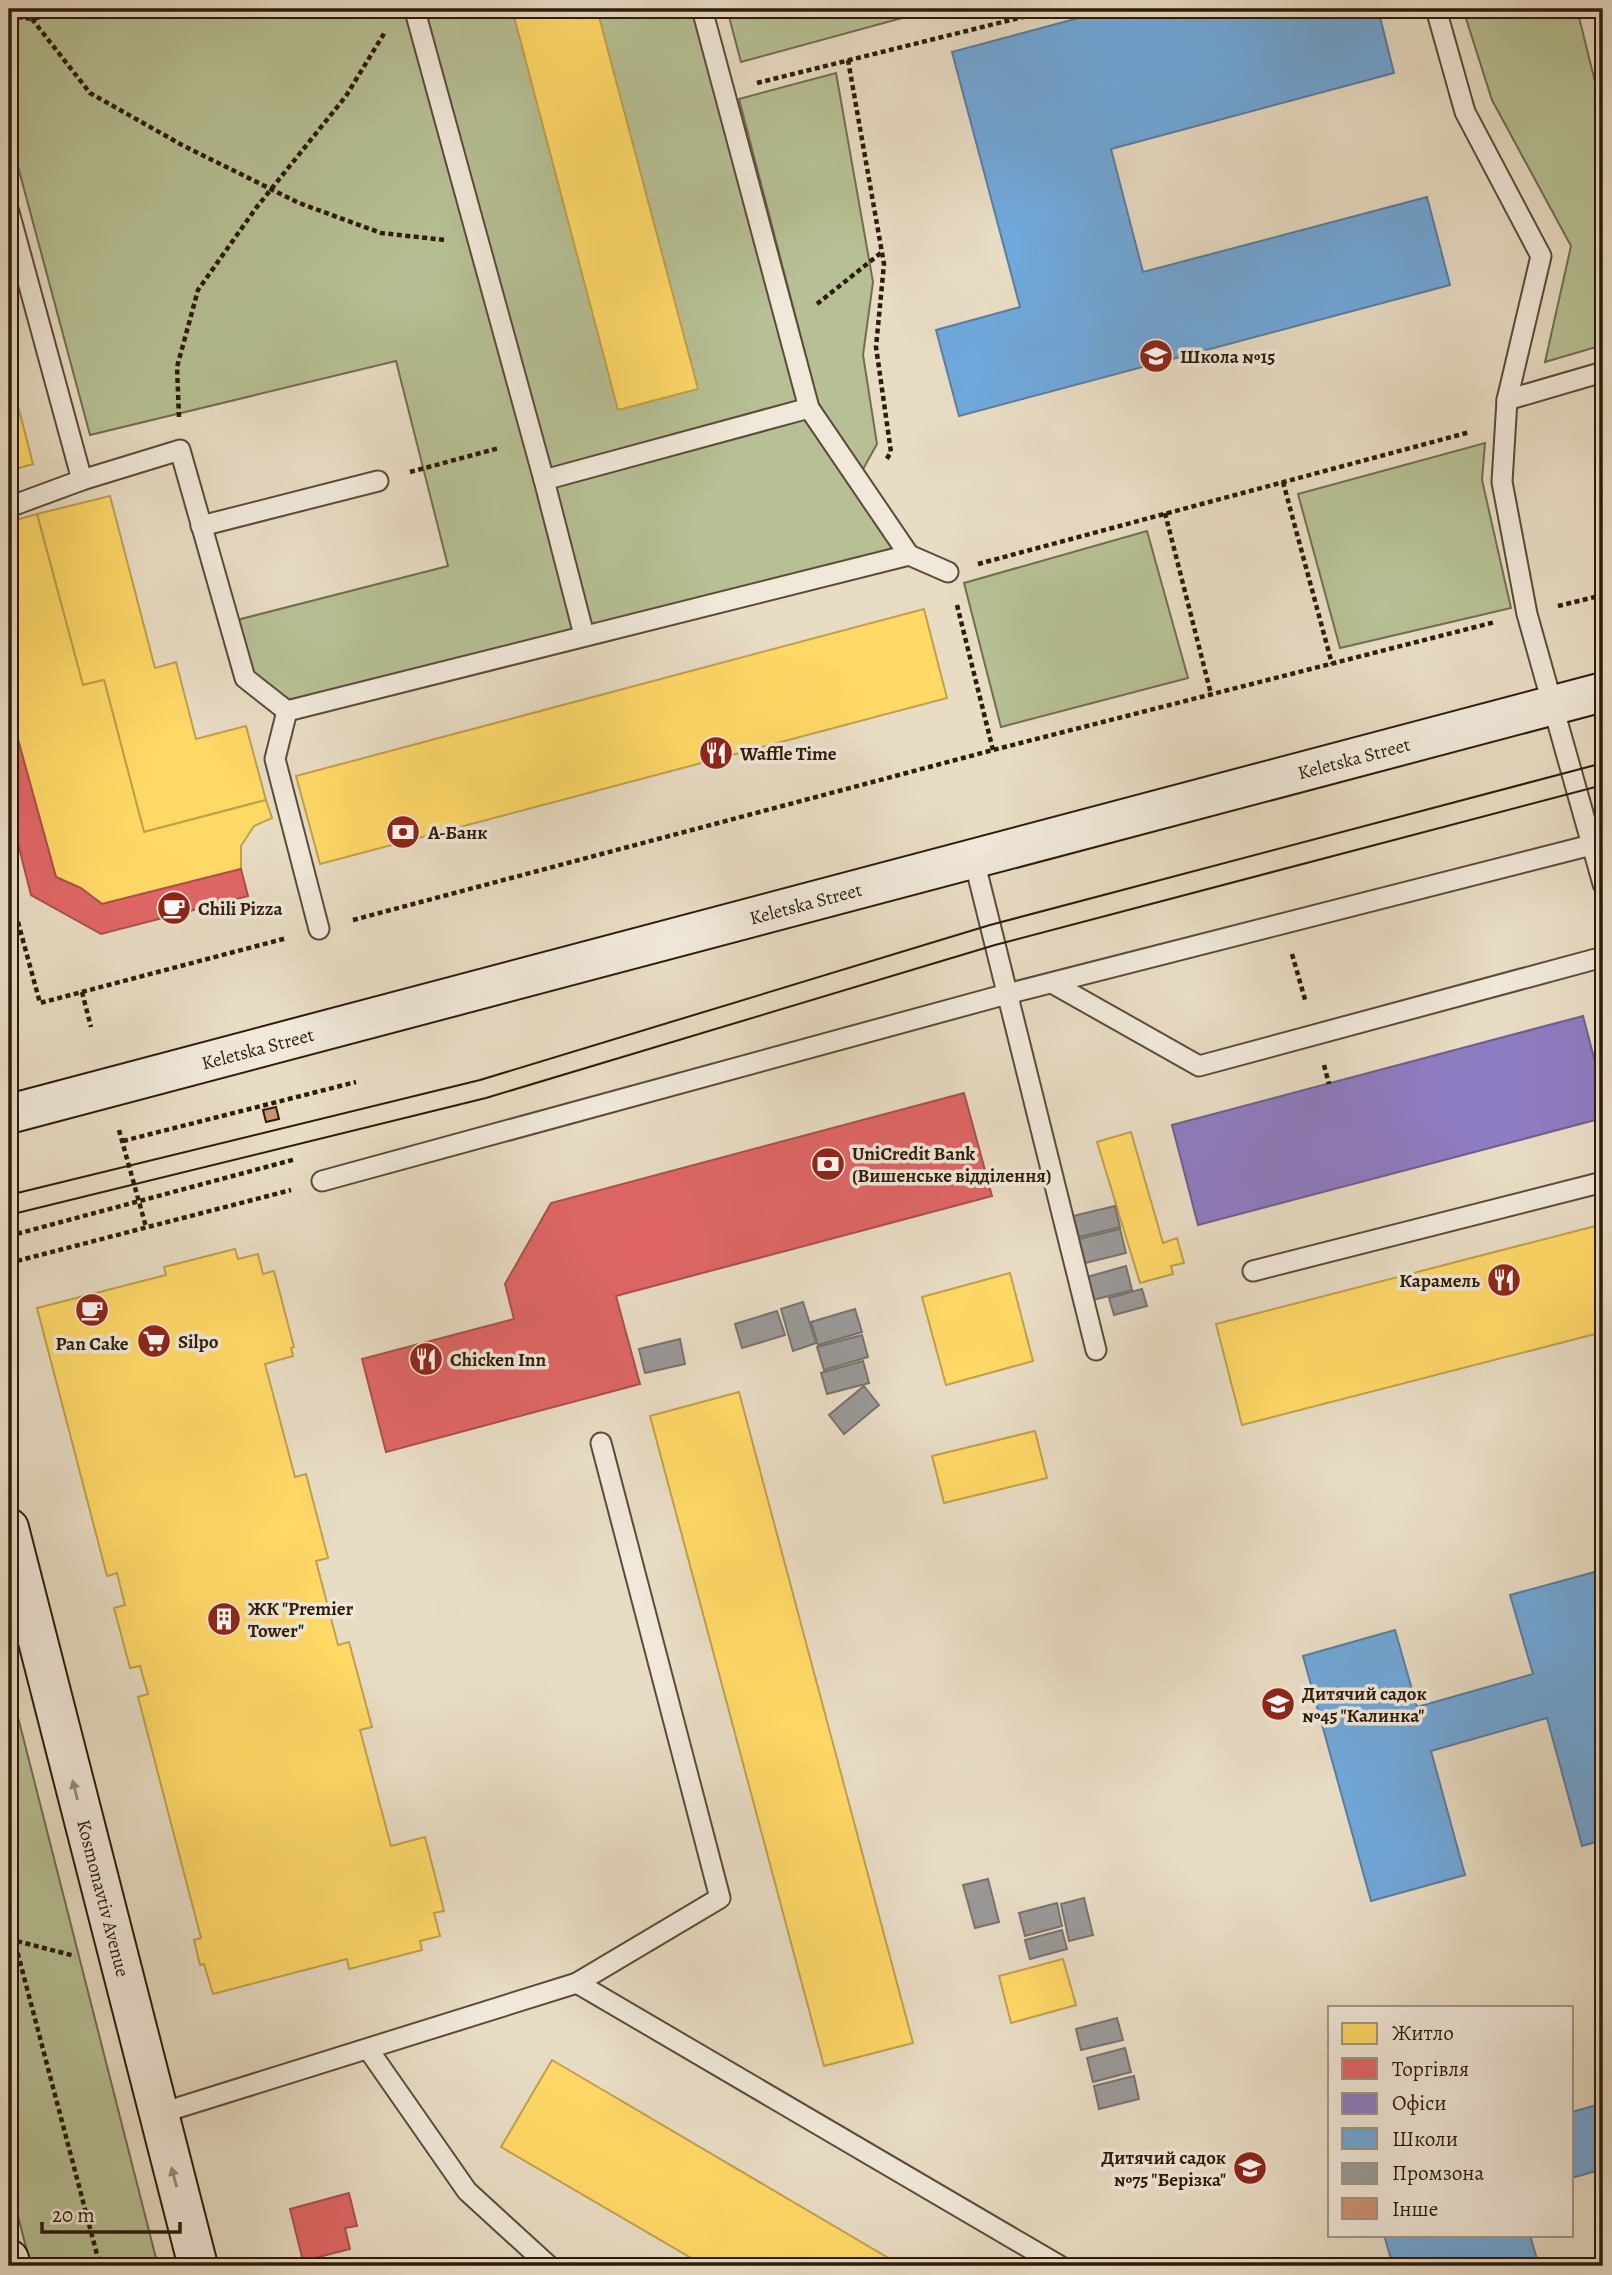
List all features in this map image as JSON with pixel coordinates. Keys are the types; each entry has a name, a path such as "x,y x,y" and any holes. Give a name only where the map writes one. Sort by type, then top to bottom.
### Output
{"main road":[{"name":"Keletska Street","path":"10,1110 974,860 1603,692"},
{"name":"Kosmonavtiv Avenue","path":"9,1528 198,2266"},
{"path":"9,2259 11,2266"}],"lane":[{"path":"702,9 809,408 909,555 948,572"},
{"path":"1436,9 1465,112 1541,256 1507,400 1502,482 1527,614 1553,706 1598,844 1603,884"},
{"path":"415,11 584,635"},
{"path":"9,212 82,480"},
{"path":"1507,400 1603,372"},
{"path":"544,480 809,408"},
{"path":"9,507 82,480 180,450 245,678 287,712"},
{"path":"201,526 378,481"},
{"path":"287,712 909,555"},
{"path":"287,712 275,760 319,929"},
{"path":"322,1181 1007,994 1598,844"},
{"path":"974,860 1096,1350"},
{"path":"1052,983 1199,1066 1603,957"},
{"path":"1252,1271 1603,1182"},
{"path":"158,2114 577,1983 720,1898 601,1443"},
{"path":"577,1983 1060,2266"},
{"path":"368,2049 467,2191 549,2266"}],"path":[{"path":"9,16 32,19 73,9"},
{"path":"724,92 1055,9"},
{"path":"32,19 90,93 181,145 299,203 381,233 478,243"},
{"path":"180,450 177,367 198,290 256,208 346,96 386,31"},
{"path":"848,60 884,264 876,347 891,452 867,494"},
{"path":"786,322 826,298 882,252"},
{"path":"993,750 948,572 1504,423"},
{"path":"378,481 532,439"},
{"path":"1283,482 1332,664"},
{"path":"1165,513 1211,694"},
{"path":"9,889 40,1003 993,750 1603,595"},
{"path":"82,992 91,1027"},
{"path":"123,1141 356,1082"},
{"path":"119,1129 146,1227"},
{"path":"9,1263 322,1181"},
{"path":"9,1920 11,1940 100,2266"},
{"path":"11,1940 80,1957"}],"green space":[{"path":"9,9 702,9 809,408 909,555 287,711 245,678 229,622 448,566 396,361 90,435 9,133"},
{"path":"727,9 935,9 741,62"},
{"path":"1463,9 1577,9 1603,114 1603,345 1545,362 1571,246 1492,100"},
{"path":"836,73 873,282 863,355 877,444 862,471 818,403 739,99"},
{"path":"1485,443 1482,480 1511,608 1340,648 1298,494"},
{"path":"1147,531 1188,678 1001,727 964,583"},
{"path":"9,1682 158,2266 31,2266 9,2182"}],"building: Житло":[{"path":"512,9 597,9 698,389 618,410"},
{"path":"9,371 33,464 9,471"},
{"path":"110,496 155,668 176,662 196,739 246,726 266,800 144,832 104,680 83,685 37,514"},
{"path":"37,514 83,685 104,680 144,832 266,800 272,818 254,826 241,846 241,869 102,904 81,888 56,877 9,707 9,522"},
{"path":"924,609 947,698 320,864 296,776"},
{"path":"1131,1132 1163,1243 1177,1238 1184,1263 1171,1266 1173,1274 1140,1283 1097,1142"},
{"path":"1603,1224 1603,1332 1242,1425 1216,1324"},
{"name":"ЖК \"Premier Tower\"","path":"235,1249 238,1259 258,1254 263,1274 274,1271 294,1347 291,1348 293,1356 265,1364 295,1477 306,1474 328,1558 316,1561 338,1645 349,1642 372,1727 360,1730 391,1846 425,1837 444,1911 434,1913 440,1936 420,1941 422,1950 349,1969 347,1959 213,1994 204,1964 200,1965 194,1940 201,1938 138,1697 148,1694 140,1666 130,1668 114,1608 125,1605 117,1573 107,1576 37,1308 166,1275 164,1267"},
{"path":"1010,1273 1033,1361 946,1385 922,1297"},
{"path":"739,1392 913,2043 824,2066 650,1416"},
{"path":"1035,1431 1047,1478 944,1503 932,1456"},
{"path":"1063,1959 1076,2005 1011,2023 999,1976"},
{"path":"552,2060 902,2266 705,2266 501,2147"}],"building: Торгівля":[{"path":"1603,430 1603,457 1597,432"},
{"path":"9,707 56,877 81,888 102,904 241,869 248,896 101,934 31,895 9,808"},
{"path":"964,1093 992,1196 616,1296 640,1384 386,1452 362,1359 514,1319 505,1284 551,1203"},
{"path":"349,2193 357,2226 345,2228 350,2249 303,2261 290,2209"}],"building: Офіси":[{"path":"1583,1016 1603,1092 1603,1118 1198,1225 1172,1125"}],"building: Школи":[{"path":"1112,9 1378,9 1394,73 1111,149 1143,272 1427,197 1450,285 959,416 936,330 1020,307 952,52"},
{"path":"1598,1571 1603,1591 1603,1840 1582,1846 1547,1718 1431,1751 1465,1875 1371,1901 1303,1656 1395,1630 1417,1707 1533,1674 1510,1595"},
{"path":"1603,2103 1603,2169 1574,2177 1574,2111"},
{"path":"1384,2236 1530,2236 1539,2266 1393,2266"}],"building: Промзона":[{"path":"1115,1206 1120,1227 1079,1237 1073,1216"},
{"path":"1120,1229 1126,1253 1085,1263 1079,1239"},
{"path":"1126,1266 1132,1290 1093,1300 1087,1277"},
{"path":"1142,1289 1147,1306 1114,1315 1109,1298"},
{"path":"803,1302 816,1343 793,1351 781,1309"},
{"path":"855,1309 862,1332 818,1345 811,1322"},
{"path":"777,1311 785,1335 742,1348 735,1324"},
{"path":"862,1335 868,1357 824,1370 817,1347"},
{"path":"680,1339 685,1364 645,1373 639,1349"},
{"path":"863,1361 869,1383 827,1394 821,1373"},
{"path":"864,1386 879,1405 844,1434 829,1415"},
{"path":"988,1879 999,1922 975,1928 963,1885"},
{"path":"1084,1898 1093,1935 1069,1941 1061,1904"},
{"path":"1057,1903 1062,1926 1025,1936 1019,1913"},
{"path":"1062,1930 1067,1949 1030,1959 1025,1940"},
{"path":"1117,2018 1123,2040 1081,2050 1076,2029"},
{"path":"1125,2048 1131,2072 1093,2082 1087,2058"},
{"path":"1134,2076 1139,2099 1099,2109 1094,2086"}],"building: Інше":[{"path":"276,1107 279,1119 266,1122 263,1110"}],"tram line":[{"path":"9,1195 480,1080 990,925 1603,763"},
{"path":"9,1215 486,1098 995,945 1603,785"}],"place":[{"name":"Школа №15","path":"1156,356"},
{"name":"Waffle Time","path":"716,753"},
{"name":"А-Банк","path":"403,832"},
{"name":"Chili Pizza","path":"174,908"},
{"name":"UniCredit Bank (Вишенське відділення)","path":"828,1164"},
{"name":"Карамель","path":"1504,1280"},
{"name":"Pan Cake","path":"92,1310"},
{"name":"Silpo","path":"154,1341"},
{"name":"Chicken Inn","path":"426,1359"},
{"name":"ЖК \"Premier Tower\"","path":"224,1619"},
{"name":"Дитячий садок №45 \"Калинка\"","path":"1278,1704"},
{"name":"Дитячий садок №75 \"Берізка\"","path":"1250,2168"}]}
